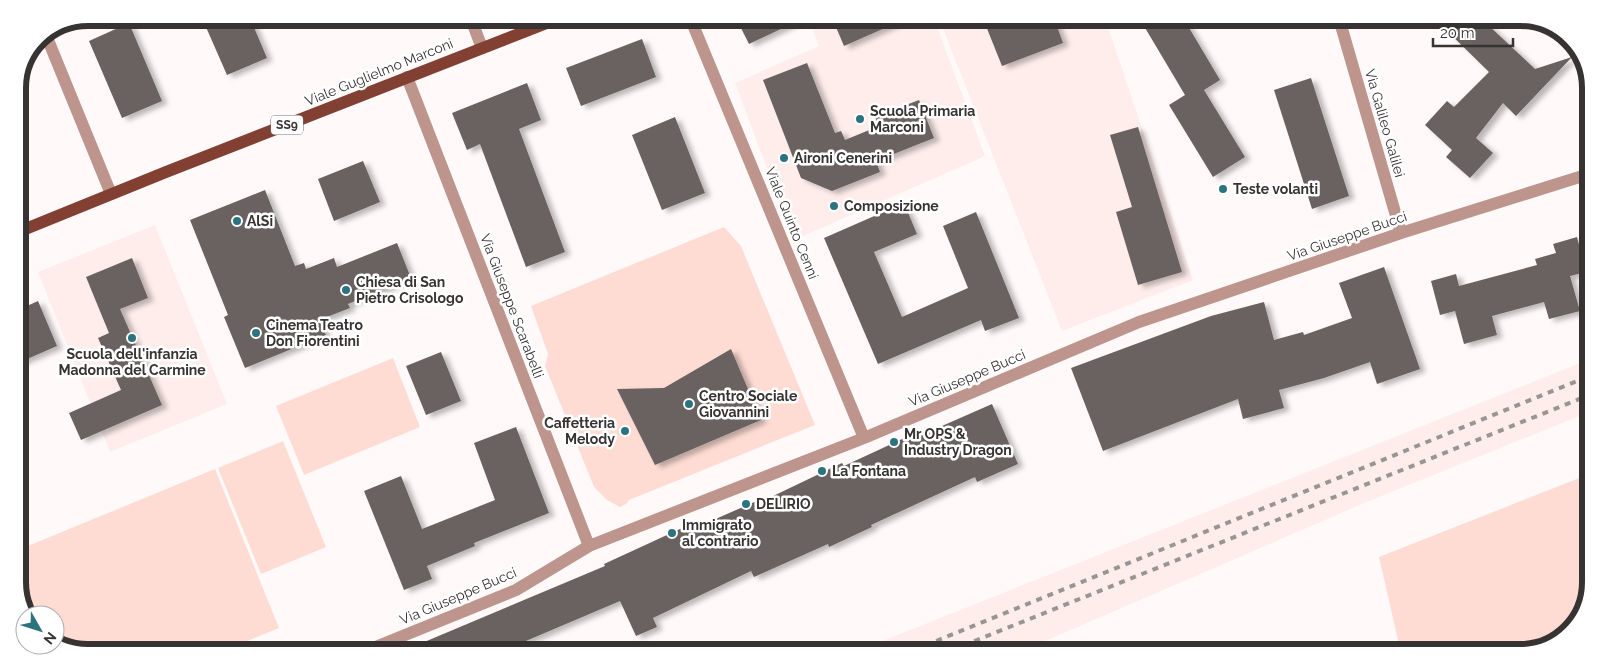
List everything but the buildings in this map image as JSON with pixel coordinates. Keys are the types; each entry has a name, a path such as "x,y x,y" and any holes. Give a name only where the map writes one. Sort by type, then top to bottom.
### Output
{"main road":[{"name":"Viale Guglielmo Marconi","path":"26,229 539,26"}],"street":[{"path":"474,26 482,48"},
{"name":"Viale Quinto Cenni","path":"693,26 864,438"},
{"name":"Via Galileo Galilei","path":"1341,26 1401,233"},
{"path":"48,41 111,194"},
{"name":"Via Giuseppe Scarabelli","path":"407,77 589,546"},
{"name":"Via Giuseppe Bucci","path":"383,644 516,590 589,546 864,438 1139,322 1401,233 1582,176"}],"shaded area":[{"name":"Scuola Primaria Marconi","path":"811,26 937,26 985,156 794,240 735,83 819,46"},
{"path":"942,26 1108,26 1193,280 1062,331"},
{"name":"Scuola dell'infanzia Madonna del Carmine","path":"155,225 227,404 110,452 38,272"},
{"path":"724,227 741,246 815,425 629,500 620,507 607,500 594,487 545,366 548,354 531,306"},
{"path":"393,358 420,427 304,475 276,406"},
{"path":"1582,362 1582,415 1369,501 1038,644 875,644"},
{"path":"283,441 326,547 261,574 218,468"},
{"path":"215,469 279,628 240,644 76,643 65,639 65,605 31,605 26,586 26,547"},
{"path":"1582,477 1581,594 1577,606 1566,623 1554,633 1540,640 1520,644 1399,644 1379,557"}],"railway":[{"path":"929,644 1582,379"},
{"path":"967,644 1582,398"}],"place":[{"name":"Scuola Primaria Marconi","path":"860,119"},
{"name":"Aironi Cenerini","path":"784,158"},
{"name":"Teste volanti","path":"1223,189"},
{"name":"Composizione","path":"834,206"},
{"name":"AlSi","path":"237,221"},
{"name":"Chiesa di San Pietro Crisologo","path":"346,290"},
{"name":"Cinema Teatro Don Fiorentini","path":"256,333"},
{"name":"Scuola dell'infanzia Madonna del Carmine","path":"132,338"},
{"name":"Centro Sociale Giovannini","path":"689,404"},
{"name":"Caffetteria Melody","path":"625,431"},
{"name":"Mr OPS & Industry Dragon","path":"894,442"},
{"name":"La Fontana","path":"822,471"},
{"name":"DELIRIO","path":"746,504"},
{"name":"Immigrato al contrario","path":"672,533"}]}
